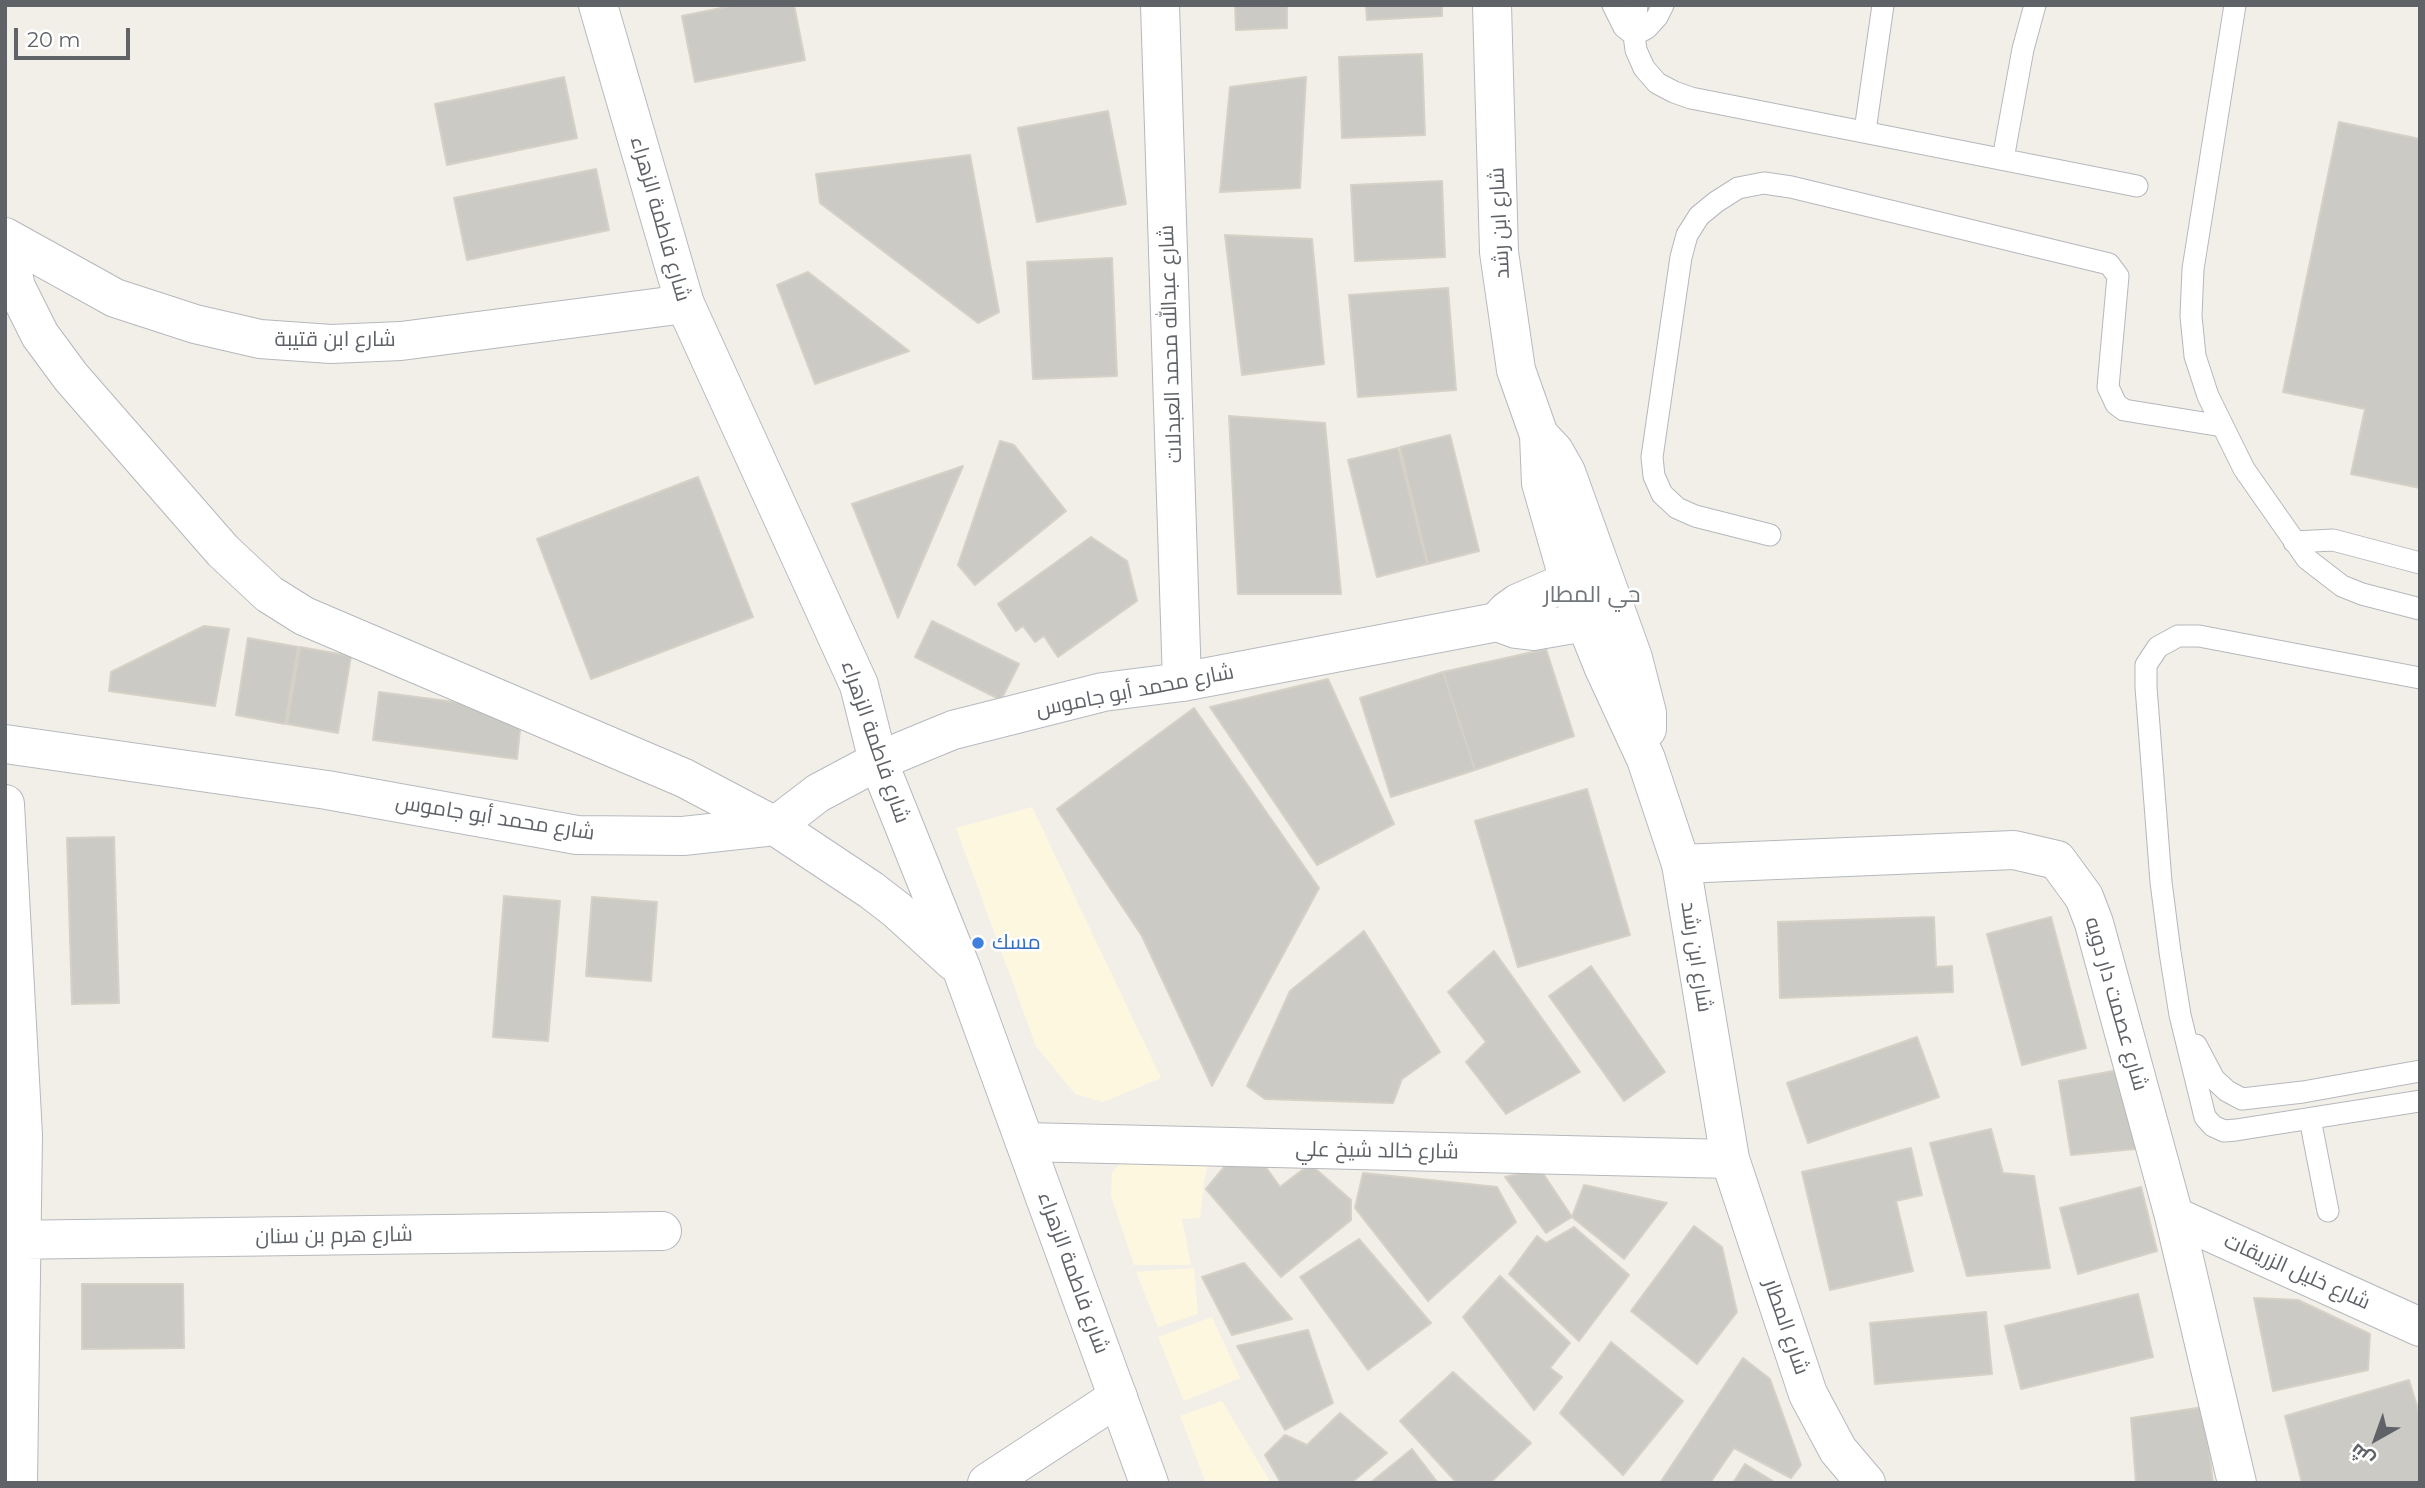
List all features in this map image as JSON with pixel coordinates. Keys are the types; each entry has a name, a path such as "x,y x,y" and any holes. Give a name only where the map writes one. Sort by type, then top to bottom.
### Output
{"street":[{"name":"شارع فاطمة الزهراء","path":"598,5 685,304 859,685 878,761 962,970 1149,1483"},
{"name":"شارع عبدالله محمد العبدلات","path":"1160,5 1182,682"},
{"name":"شارع ابن رشد","path":"1492,5 1499,253 1516,370 1539,435 1541,483 1585,577 1600,616 1681,864 1730,1159"},
{"name":"شارع ابن قتيبة","path":"5,239 114,298 195,324 260,339 331,344 401,341 685,304"},
{"path":"5,239 16,287 40,335 71,377 223,551 269,594 304,616 684,778 775,826 888,903 962,970"},
{"name":"شارع محمد أبو جاموس","path":"1497,622 1518,603 1585,577"},
{"name":"شارع محمد أبو جاموس","path":"5,744 327,790 577,835 682,836 775,826 818,793 878,761 953,730 1103,692 1182,682 1497,622 1516,629 1533,631 1600,616"},
{"path":"5,804 23,1135 14,1240 18,1483"},
{"name":"شارع عصمت دار دويه","path":"1681,864 2014,850 2057,860 2084,897 2094,923 2175,1216 2237,1483"},
{"name":"شارع خالد شيخ علي","path":"1025,1142 1730,1159"},
{"name":"شارع المطار","path":"1730,1159 1808,1394 1838,1450 1866,1483"},
{"name":"شارع خليل الزريقات","path":"2175,1216 2420,1327"},
{"name":"شارع هرم بن سنان","path":"14,1240 662,1231"},
{"path":"987,1483 1118,1397"}],"lane":[{"path":"1613,5 1623,26 1634,35"},
{"path":"1637,5 1634,35 1636,50 1644,68 1657,83 1674,92 1691,98 2137,186"},
{"path":"1634,35 1647,28 1663,5"},
{"path":"1865,131 1883,5"},
{"path":"2003,159 2035,5"},
{"path":"2235,5 2193,269 2191,316 2195,356 2208,396 2244,469 2307,559 2342,586 2420,609"},
{"path":"1770,536 1695,516 1677,508 1662,494 1654,476 1651,457 1681,257 1687,235 1699,216 1738,188 1764,183 1791,187 2109,264 2118,276 2108,387 2116,404 2124,410 2222,426"},
{"path":"2294,542 2333,540 2420,563"},
{"path":"2420,678 2199,636 2178,636 2158,647 2146,665 2161,882 2180,1015 2205,1117 2213,1126 2224,1131 2420,1101"},
{"path":"2180,1015 2214,1079 2227,1091 2242,1099 2303,1092 2420,1071"},
{"path":"2310,1119 2328,1211"}],"shaded area":[{"path":"1032,807 1161,1078 1103,1102 1075,1094 1036,1046 956,828"},
{"path":"1127,1155 1210,1155 1200,1218 1182,1219 1191,1265 1134,1265 1111,1196 1112,1173"},
{"path":"1194,1268 1198,1314 1158,1327 1136,1272"},
{"path":"1212,1317 1240,1378 1184,1401 1158,1337"},
{"path":"1222,1401 1271,1483 1206,1483 1180,1416"}],"building":[{"path":"736,5 794,5 805,60 695,82 682,16"},
{"path":"1235,5 1287,5 1287,28 1236,30"},
{"path":"1366,5 1442,5 1442,16 1367,20"},
{"path":"1422,54 1425,135 1342,138 1339,57"},
{"path":"564,77 577,138 447,165 435,104"},
{"path":"1306,77 1300,188 1220,192 1230,87"},
{"path":"1108,111 1126,204 1037,222 1018,128"},
{"path":"2339,122 2420,139 2420,488 2351,474 2365,409 2283,392"},
{"path":"970,155 999,312 978,323 820,203 816,174"},
{"path":"596,169 609,230 467,260 454,198"},
{"path":"1442,181 1445,257 1355,261 1351,185"},
{"path":"1225,235 1312,239 1324,364 1242,375"},
{"path":"1112,258 1117,376 1033,379 1027,262"},
{"path":"808,272 909,351 815,384 777,285"},
{"path":"1448,288 1456,390 1358,397 1349,295"},
{"path":"1229,416 1325,423 1341,594 1238,594"},
{"path":"1450,435 1479,551 1428,564 1400,447"},
{"path":"1000,441 1014,445 1066,511 975,585 958,565"},
{"path":"1398,448 1427,564 1377,577 1348,460"},
{"path":"963,466 898,618 852,504"},
{"path":"698,477 753,617 591,679 537,539"},
{"path":"1091,537 1127,561 1137,601 1058,657 1044,636 1035,642 1023,626 1016,631 998,604"},
{"path":"932,621 1019,664 1001,700 915,657"},
{"path":"204,626 229,629 215,706 109,691 111,672"},
{"path":"248,638 298,647 285,724 236,715"},
{"path":"300,647 351,656 338,733 287,724"},
{"path":"1546,649 1574,736 1475,770 1443,672"},
{"path":"1443,672 1475,770 1391,797 1360,698"},
{"path":"1328,679 1394,824 1317,865 1210,707"},
{"path":"379,692 522,711 517,759 373,740"},
{"path":"1194,708 1319,888 1212,1086 1142,936 1057,809"},
{"path":"1587,789 1630,935 1518,967 1475,821"},
{"path":"114,837 119,1003 72,1004 67,838"},
{"path":"504,896 560,901 548,1041 493,1037"},
{"path":"592,897 657,902 651,981 586,976"},
{"path":"1934,917 1936,967 1952,966 1953,992 1780,998 1778,922"},
{"path":"2051,917 2086,1048 2022,1065 1987,934"},
{"path":"1364,931 1440,1052 1402,1079 1393,1103 1265,1099 1247,1086 1290,991"},
{"path":"1494,951 1580,1072 1506,1114 1466,1062 1486,1042 1448,992"},
{"path":"1591,966 1665,1072 1624,1101 1549,996"},
{"path":"1917,1037 1939,1097 1808,1143 1787,1083"},
{"path":"2124,1069 2146,1148 2071,1155 2059,1081"},
{"path":"1991,1129 2003,1173 2034,1176 2050,1268 1967,1276 1930,1143"},
{"path":"1911,1148 1922,1195 1896,1201 1913,1271 1830,1290 1802,1172"},
{"path":"1255,1152 1280,1187 1310,1164 1351,1200 1351,1220 1281,1277 1206,1189 1230,1160"},
{"path":"1540,1169 1572,1217 1546,1233 1505,1177"},
{"path":"1363,1173 1497,1187 1516,1222 1428,1301 1355,1208"},
{"path":"1584,1185 1667,1203 1624,1259 1572,1217"},
{"path":"2141,1187 2157,1251 2078,1274 2060,1208"},
{"path":"1694,1226 1722,1247 1737,1312 1697,1364 1631,1311"},
{"path":"1574,1227 1629,1275 1579,1341 1509,1274 1537,1236 1546,1243"},
{"path":"1359,1239 1431,1323 1368,1370 1300,1277"},
{"path":"1244,1263 1292,1319 1232,1335 1202,1277"},
{"path":"1500,1276 1570,1343 1550,1368 1562,1377 1534,1410 1463,1317"},
{"path":"82,1284 183,1284 184,1348 82,1349"},
{"path":"2138,1294 2153,1357 2021,1389 2005,1326"},
{"path":"2254,1298 2298,1300 2370,1334 2368,1370 2273,1391"},
{"path":"1986,1312 1992,1374 1875,1384 1870,1323"},
{"path":"1308,1330 1333,1403 1285,1430 1237,1346"},
{"path":"1611,1342 1683,1401 1623,1475 1560,1413"},
{"path":"1743,1358 1770,1379 1801,1465 1791,1478 1734,1448 1710,1483 1660,1483"},
{"path":"1453,1372 1531,1443 1490,1483 1457,1483 1400,1421"},
{"path":"2409,1380 2420,1416 2420,1483 2302,1483 2285,1416"},
{"path":"2204,1407 2213,1483 2136,1483 2131,1418"},
{"path":"1340,1413 1387,1453 1351,1483 1281,1483 1265,1455 1285,1435 1307,1445"},
{"path":"1412,1449 1438,1483 1370,1483"},
{"path":"1745,1464 1776,1483 1733,1483"}],"place":[{"name":"مسك","path":"978,943"}],"district":[{"name":"حي المطار","path":"1592,595"}]}
